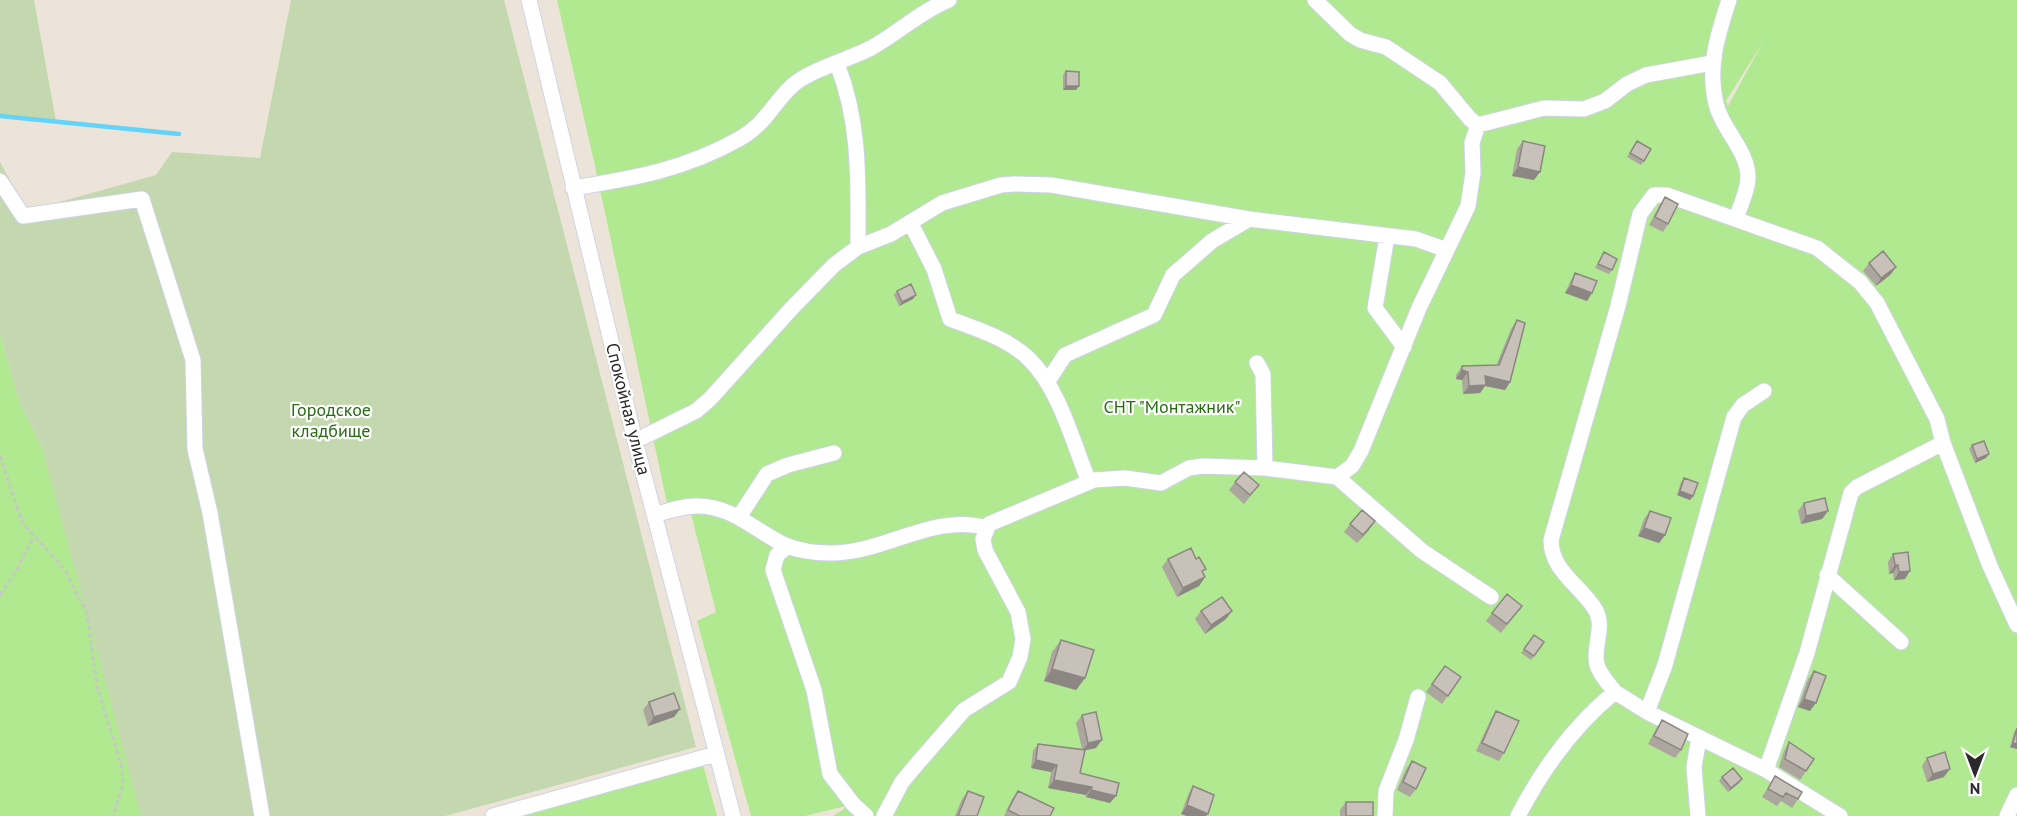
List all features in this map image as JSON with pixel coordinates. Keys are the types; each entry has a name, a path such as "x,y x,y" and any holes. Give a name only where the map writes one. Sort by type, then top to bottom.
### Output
{"street":[{"name":"Спокойная улица","path":"529,0 635,441 733,816"},
{"path":"573,188 653,175 705,157 741,138 768,117 794,84 872,47 949,0"},
{"path":"1315,0 1350,34 1360,40 1386,47 1440,83 1470,119 1478,125"},
{"path":"1729,0 1712,63 1716,104 1746,167 1746,189 1736,219"},
{"path":"1478,125 1544,108 1584,109 1605,101 1627,84 1646,75 1712,63"},
{"path":"837,64 850,98 854,120 858,158 858,247"},
{"path":"1337,477 1352,466 1361,452 1404,347 1447,250 1459,229 1470,197 1473,173 1472,143 1478,125"},
{"path":"0,181 23,216 142,199 193,360 198,469 210,513 262,816"},
{"path":"635,441 696,411 710,399 834,265 858,247 882,238 953,198 1014,184 1050,185 1249,219 1416,239 1447,250"},
{"path":"1840,816 1766,770 1647,712 1615,692 1597,664 1600,621 1595,609 1556,563 1551,552 1551,540 1615,317 1640,214 1654,195 1667,195 1817,248 1860,282 1877,303 1937,418 1944,443 1990,566 2017,625"},
{"path":"1048,381 1065,355 1154,315 1173,275 1212,241 1249,219"},
{"path":"910,222 934,269 950,319 994,336 1027,357 1048,381 1089,482"},
{"path":"1387,236 1375,308 1404,347"},
{"path":"1257,363 1263,374 1265,468"},
{"path":"1647,712 1668,654 1734,417 1743,405 1764,391"},
{"path":"1766,770 1807,653 1851,493 1857,487 1944,443"},
{"path":"739,517 767,474 788,465 834,453"},
{"path":"884,816 902,782 917,764 964,710 1009,681 1020,657 1022,625 1010,595 985,550 983,539 987,528 996,519 1089,482 1112,478 1161,483 1189,468 1265,468 1337,477 1422,551 1491,597"},
{"path":"654,515 701,506 730,512 788,546 804,551 846,552 950,525 969,524 987,528"},
{"path":"788,546 777,555 773,570 814,690 830,774 853,804 866,816"},
{"path":"1827,575 1901,642"},
{"path":"1518,816 1537,779 1565,742 1589,713 1615,692"},
{"path":"1385,816 1386,791 1406,740 1418,697"},
{"path":"1698,816 1694,767 1699,738"},
{"path":"493,816 716,754"},
{"path":"2007,816 2017,795"}],"path":[{"path":"0,456 14,504 22,522 33,538 65,570 87,614 97,686 122,767 123,785 113,816"},
{"path":"0,595 16,571 33,538"}],"green space":[{"path":"0,0 34,0 56,121 0,116"},
{"name":"Городское кладбище","path":"291,0 504,0 696,747 445,816 141,816 42,448 19,401 0,334 0,162 24,206 31,210 156,175 172,152 260,158"},
{"name":"СНТ \"Монтажник\"","path":"557,0 2017,0 2017,816 833,816 850,805 805,816 751,816 697,621 716,612 688,502 667,503","holes":["1763,42 1728,106 1726,101"]},
{"path":"0,334 19,401 145,659 174,816 0,816"},
{"path":"703,765 717,816 514,816"}],"building":[{"path":"1066,71 1079,72 1079,86 1066,86"},
{"path":"1523,141 1545,146 1540,172 1518,167"},
{"path":"1637,141 1651,149 1644,161 1630,153"},
{"path":"1665,197 1678,204 1668,224 1655,217"},
{"path":"1883,251 1896,267 1881,278 1869,263"},
{"path":"1604,252 1617,259 1612,270 1598,264"},
{"path":"1575,273 1597,281 1592,293 1571,285"},
{"path":"911,284 916,295 902,302 897,291"},
{"path":"1517,320 1525,323 1510,382 1485,376 1486,385 1469,386 1468,372 1462,370 1462,366 1499,365"},
{"path":"1984,441 1989,454 1977,459 1972,445"},
{"path":"1244,472 1259,485 1250,495 1235,482"},
{"path":"1684,478 1698,483 1693,496 1680,491"},
{"path":"1825,498 1828,511 1806,516 1804,503"},
{"path":"1362,510 1375,521 1363,535 1350,524"},
{"path":"1650,511 1671,518 1665,535 1644,528"},
{"path":"1191,548 1196,559 1199,557 1206,569 1202,571 1205,577 1183,588 1168,559"},
{"path":"1908,552 1910,571 1899,572 1893,554"},
{"path":"1507,594 1522,606 1507,624 1492,613"},
{"path":"1222,597 1232,611 1211,625 1201,611"},
{"path":"1534,635 1544,642 1534,656 1524,649"},
{"path":"1061,640 1094,650 1085,678 1052,669"},
{"path":"1445,666 1461,677 1448,696 1432,684"},
{"path":"1814,671 1826,676 1816,703 1804,699"},
{"path":"674,693 680,709 654,717 649,702"},
{"path":"1496,711 1519,721 1504,753 1482,743"},
{"path":"1096,712 1102,740 1088,743 1082,715"},
{"path":"1662,720 1688,734 1681,750 1654,736"},
{"path":"2017,728 2017,744 2013,743"},
{"path":"1789,742 1814,759 1806,771 1785,759"},
{"path":"1038,744 1085,750 1080,773 1119,783 1116,796 1091,790 1092,787 1054,780 1057,765 1036,760"},
{"path":"1945,752 1950,769 1933,774 1927,758"},
{"path":"1412,761 1426,768 1416,789 1403,782"},
{"path":"1733,768 1742,779 1731,788 1722,777"},
{"path":"1775,776 1802,792 1798,799 1786,793 1783,797 1768,789"},
{"path":"1193,786 1214,795 1208,814 1187,805"},
{"path":"968,791 984,797 977,816 958,816"},
{"path":"1018,791 1054,808 1050,816 1020,816 1008,810"},
{"path":"1346,802 1373,802 1373,816 1346,816"}],"waterway":[{"path":"0,116 179,134"}]}
